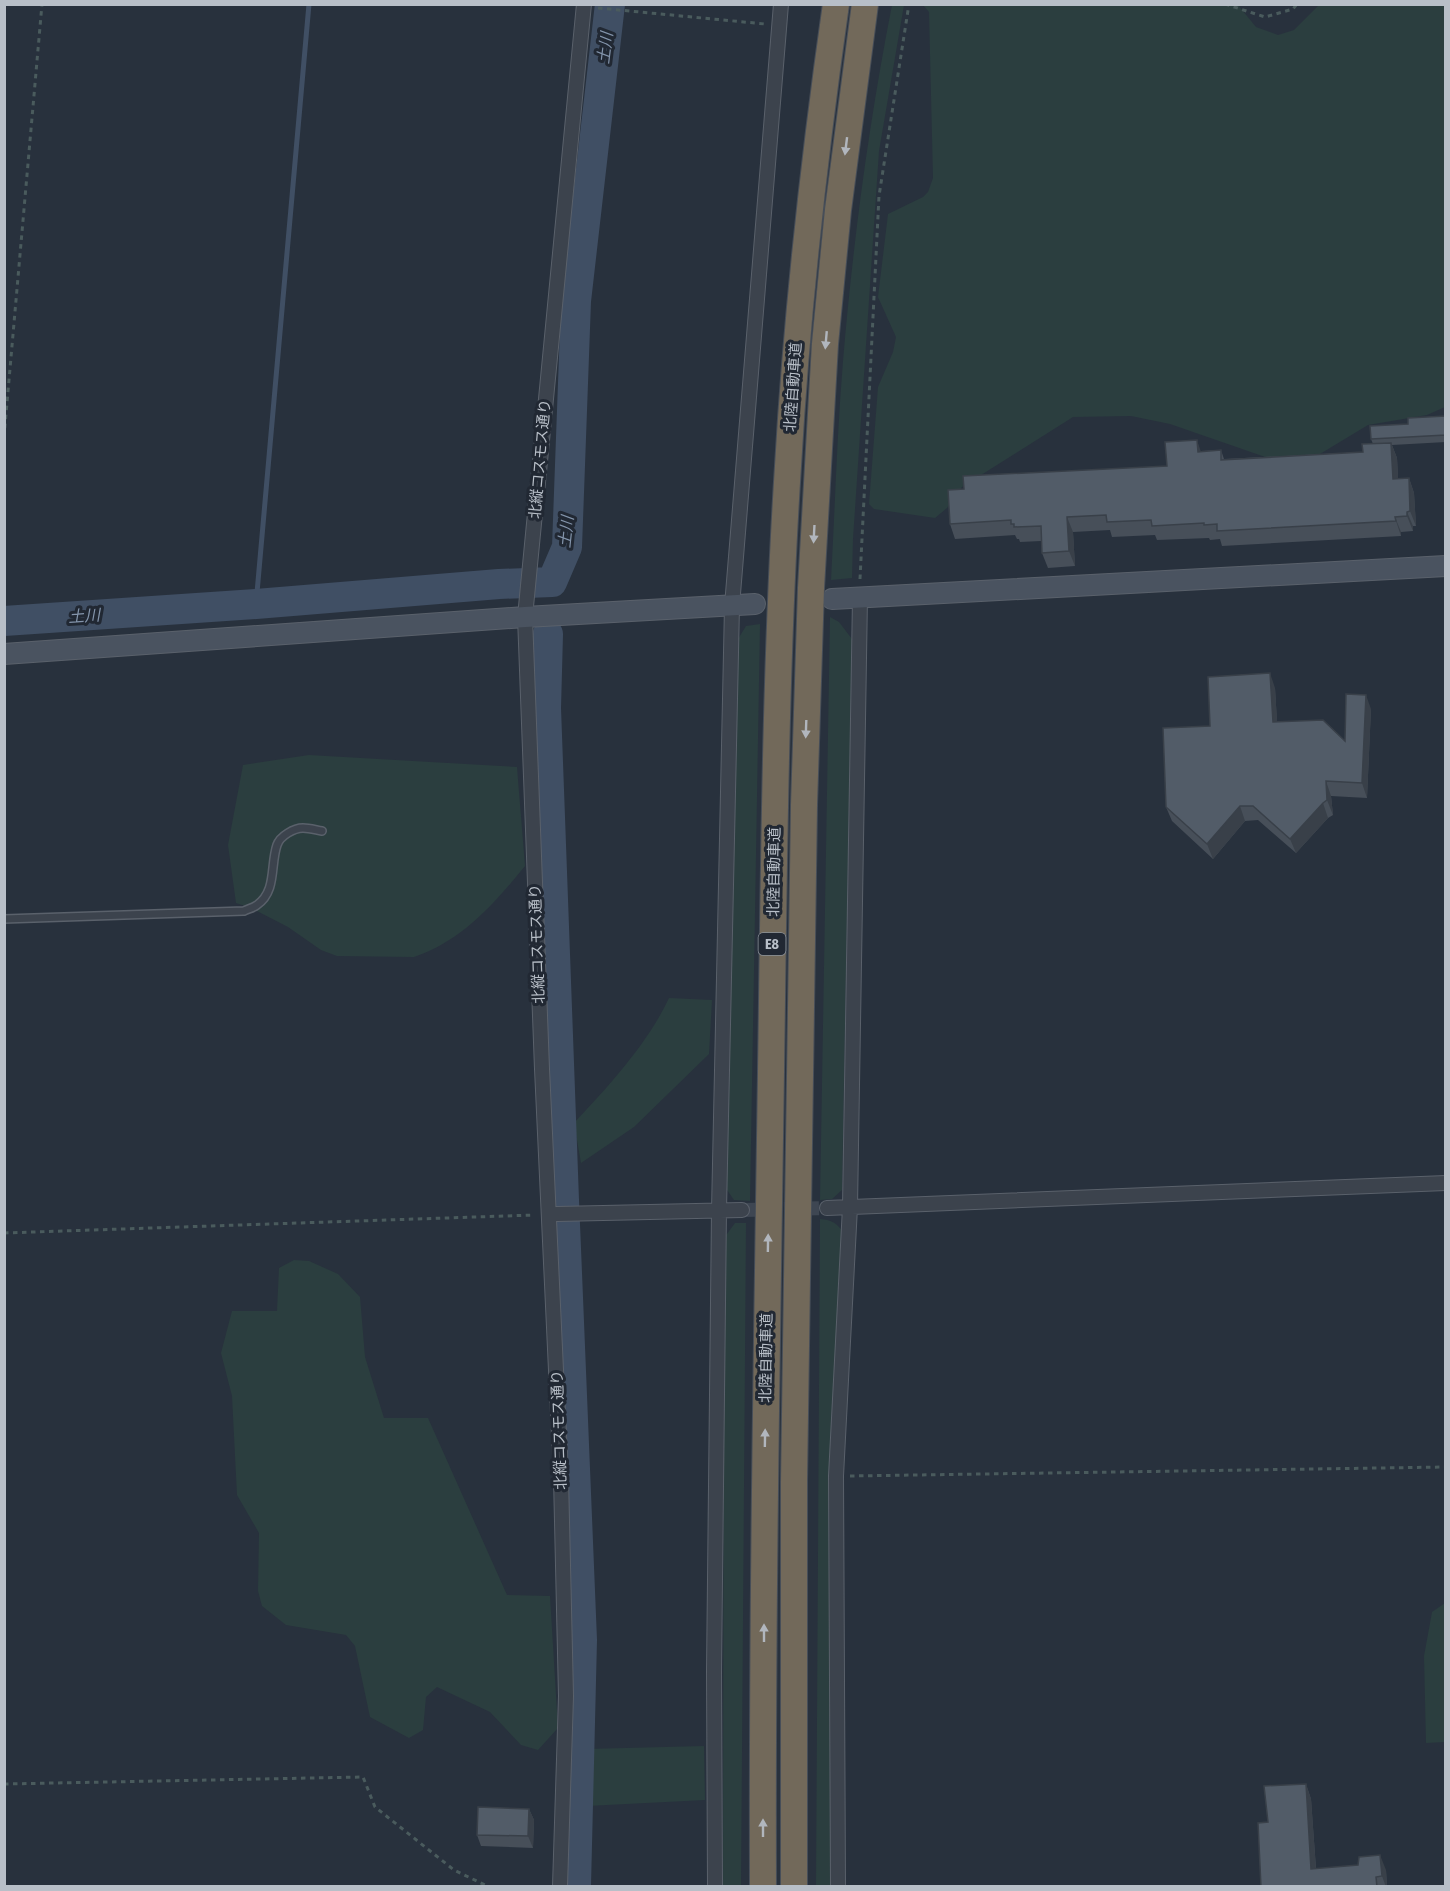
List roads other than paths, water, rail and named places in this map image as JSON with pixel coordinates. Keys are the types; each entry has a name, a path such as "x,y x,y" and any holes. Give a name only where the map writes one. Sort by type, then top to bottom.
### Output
{"highway":[{"path":"823,93 828,4"},
{"name":"北陸自動車道","path":"763,1887 765,1472 774,807 782,589 797,341 823,93 836,4"},
{"name":"北陸自動車道","path":"794,1887 794,1482 804,794 811,588 825,344 851,98 865,4"},
{"path":"851,98 871,4"}],"street":[{"path":"715,1887 714,1672 719,1210 732,606 781,4"},
{"name":"北縦コスモス通り","path":"560,1887 566,1684 561,1478 553,1214 542,1069 525,613 589,6"},
{"path":"832,599 1446,566"},
{"path":"838,1887 836,1476 850,1207 860,597"},
{"path":"4,654 525,613 755,604"},
{"path":"827,1208 1446,1183"},
{"path":"553,1214 742,1210"}],"lane":[{"path":"4,919 244,911 257,905 267,893 273,878 277,845 281,838 302,827 322,831"}],"waterway":[{"path":"256,604 309,4"},
{"name":"土川","path":"4,621 552,582 567,547 576,301 610,4"},
{"path":"548,634 546,708 582,1640 576,1886"}],"tunnel":[{"path":"742,1210 827,1208"}]}
